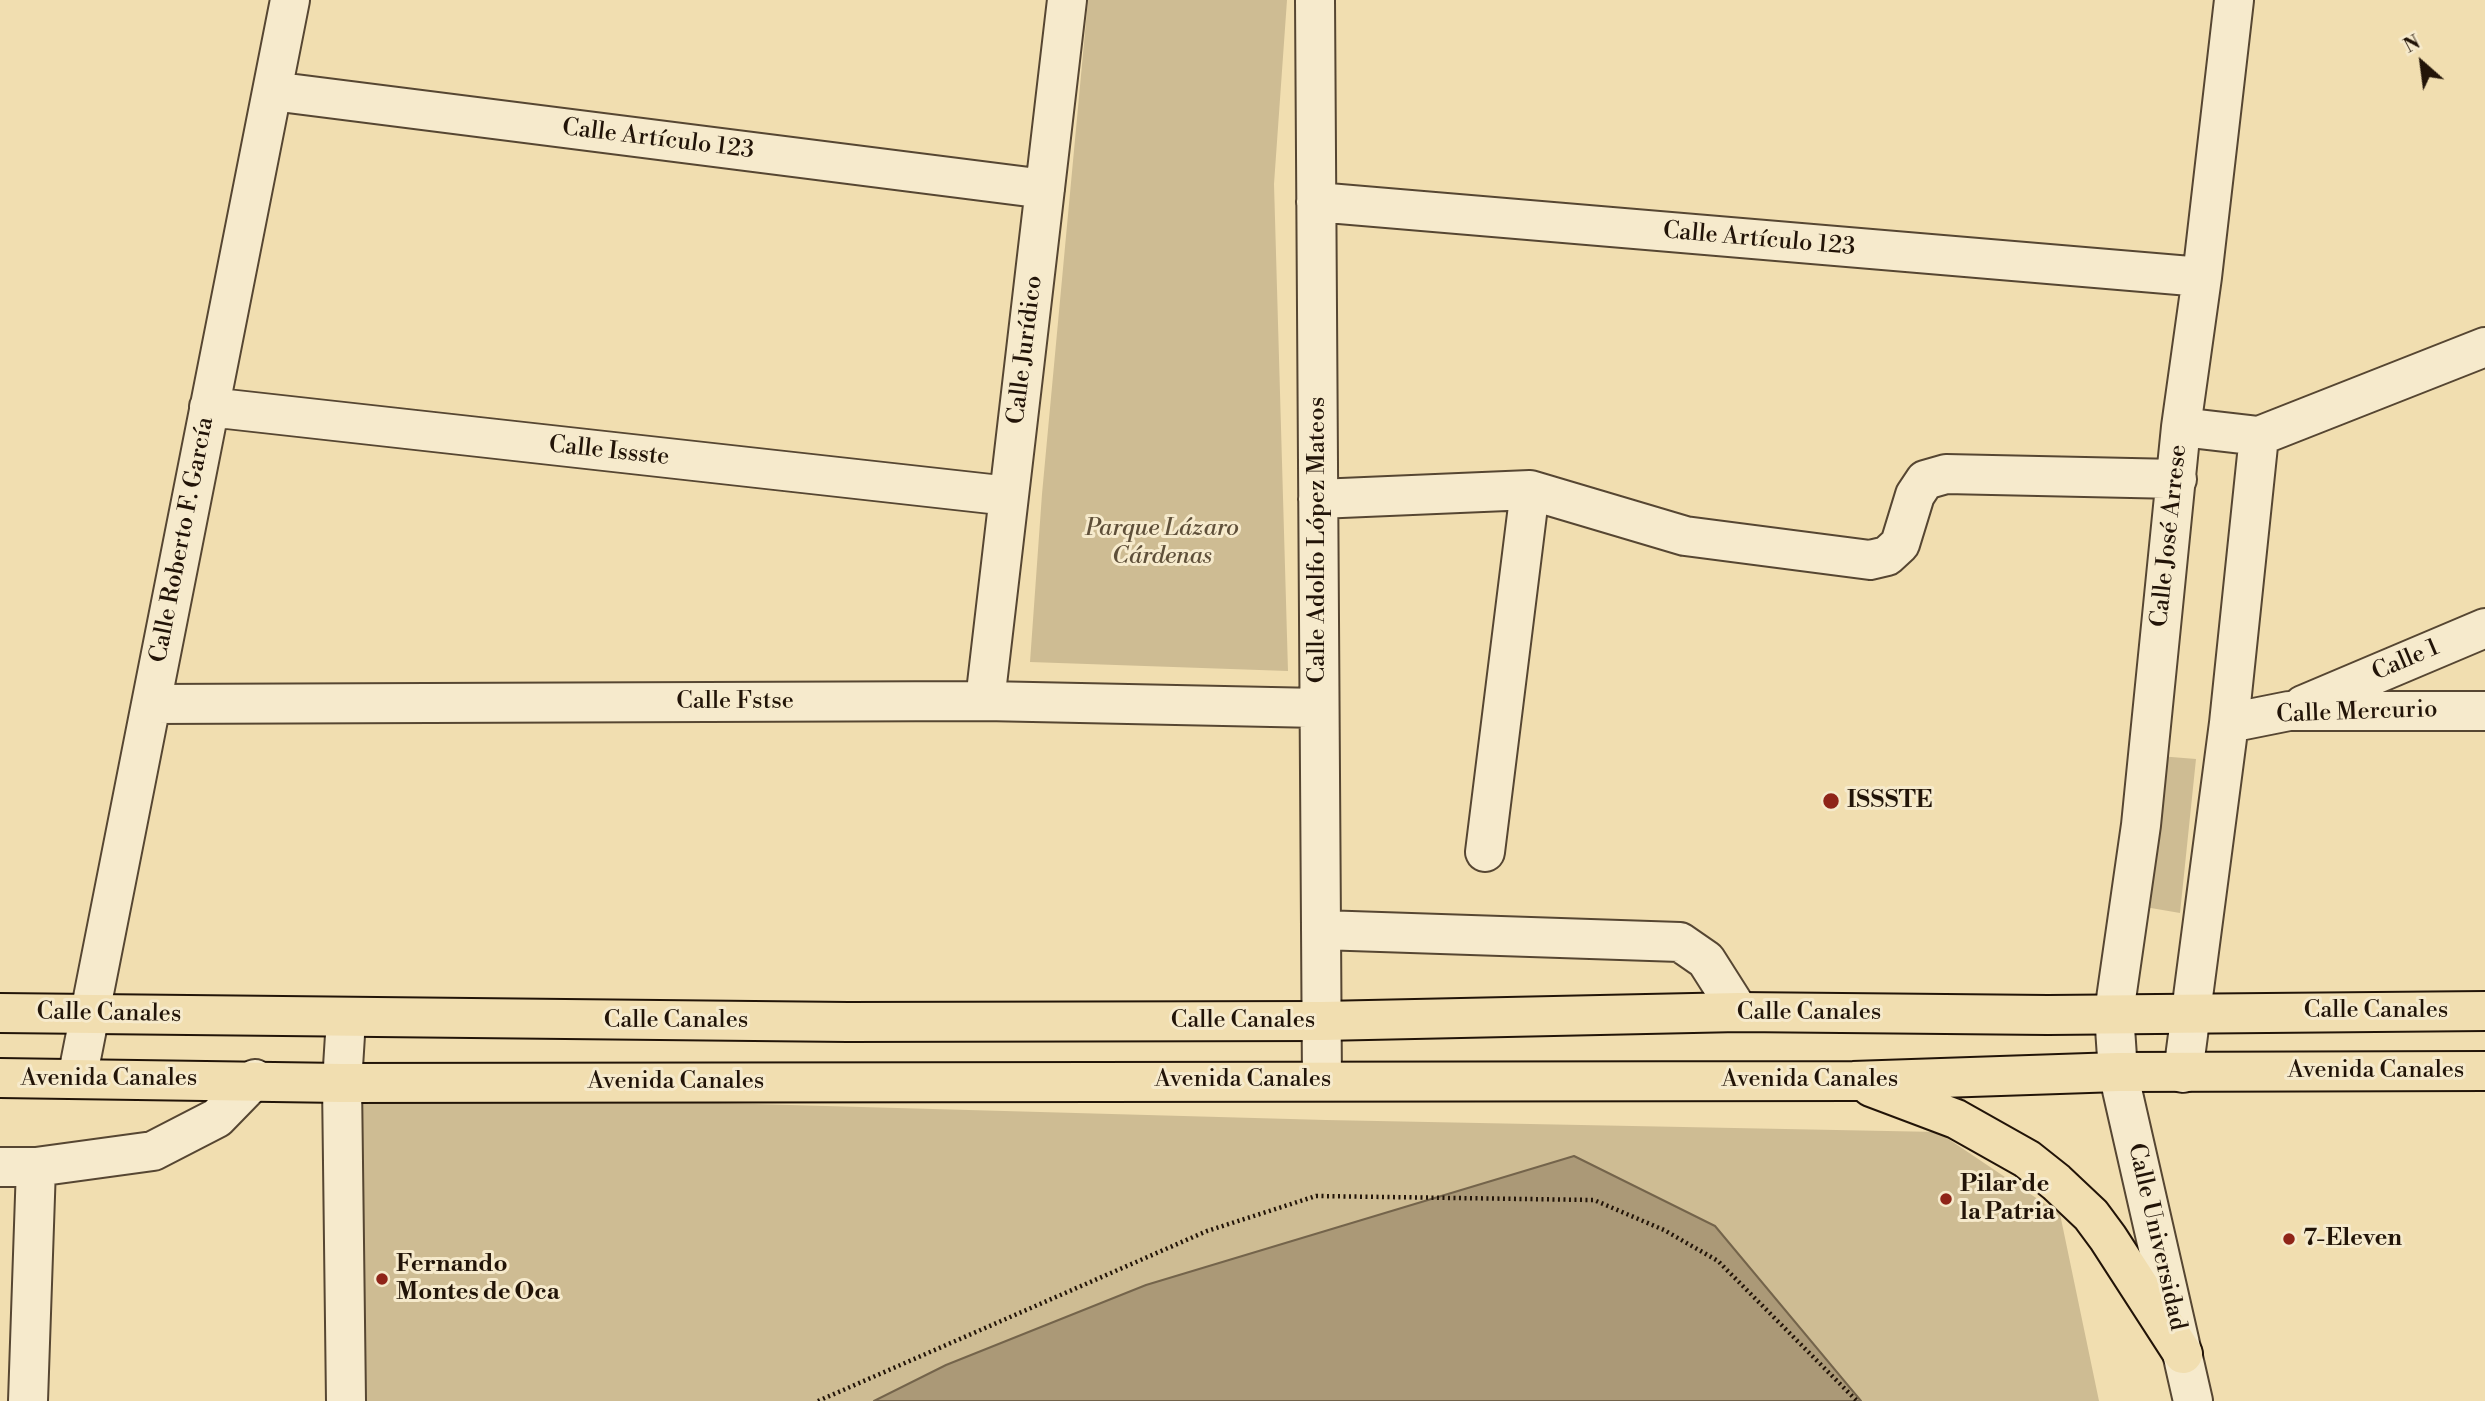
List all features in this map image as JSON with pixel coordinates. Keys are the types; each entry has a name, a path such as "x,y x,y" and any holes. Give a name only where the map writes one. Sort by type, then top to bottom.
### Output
{"main road":[{"name":"Calle Canales","path":"0,1013 848,1023 1322,1021 1739,1012 2485,1011"},
{"name":"Avenida Canales","path":"0,1078 255,1079 342,1083 1853,1081 2118,1072 2485,1071"},
{"path":"1853,1081 1956,1119 2027,1159 2056,1182 2091,1215 2108,1238 2183,1354"}],"street":[{"name":"Calle Roberto F. García","path":"77,1079 290,0"},
{"name":"Calle Jurídico","path":"985,701 1067,0"},
{"name":"Calle Adolfo López Mateos","path":"1315,0 1322,1080"},
{"name":"Calle José Arrese","path":"2118,1072 2115,1013 2141,825 2180,427 2202,277 2234,0"},
{"name":"Calle Artículo 123","path":"272,91 1045,189"},
{"name":"Calle Artículo 123","path":"1316,202 2202,277"},
{"path":"2180,427 2259,436 2485,347"},
{"name":"Calle Issste","path":"209,407 1009,496"},
{"path":"2183,1073 2229,723 2259,436"},
{"path":"1318,499 1531,490 1685,536 1870,560 1887,556 1900,544 1915,495 1925,480 1946,474 2177,479"},
{"path":"1485,852 1531,490"},
{"name":"Calle 1","path":"2288,711 2485,628"},
{"name":"Calle Fstse","path":"151,704 985,701 1319,708"},
{"name":"Calle Mercurio","path":"2229,723 2288,711 2485,711"},
{"path":"1321,930 1680,942 1706,960 1739,1012"},
{"path":"346,1019 342,1083 346,1401"},
{"name":"Calle Universidad","path":"2118,1072 2193,1401"},
{"path":"28,1401 18,1167 153,1151 217,1118 255,1079"}],"path":[{"path":"818,1401 1207,1231 1316,1196 1594,1200 1664,1230 1718,1261 1857,1401"}],"green space":[{"name":"Parque Lázaro Cárdenas","path":"1088,0 1287,0 1274,184 1288,671 1030,662 1042,494"},
{"path":"2159,756 2196,759 2180,913 2145,907"},
{"path":"361,1093 1326,1120 1938,1132 2060,1214 2099,1401 363,1401"}],"shaded area":[{"path":"1574,1156 1715,1226 1861,1401 874,1401 946,1365 1146,1285"}],"place":[{"name":"ISSSTE","path":"1831,801"},
{"name":"Pilar de la Patria","path":"1946,1199"},
{"name":"7-Eleven","path":"2289,1239"},
{"name":"Fernando Montes de Oca","path":"382,1279"}]}
